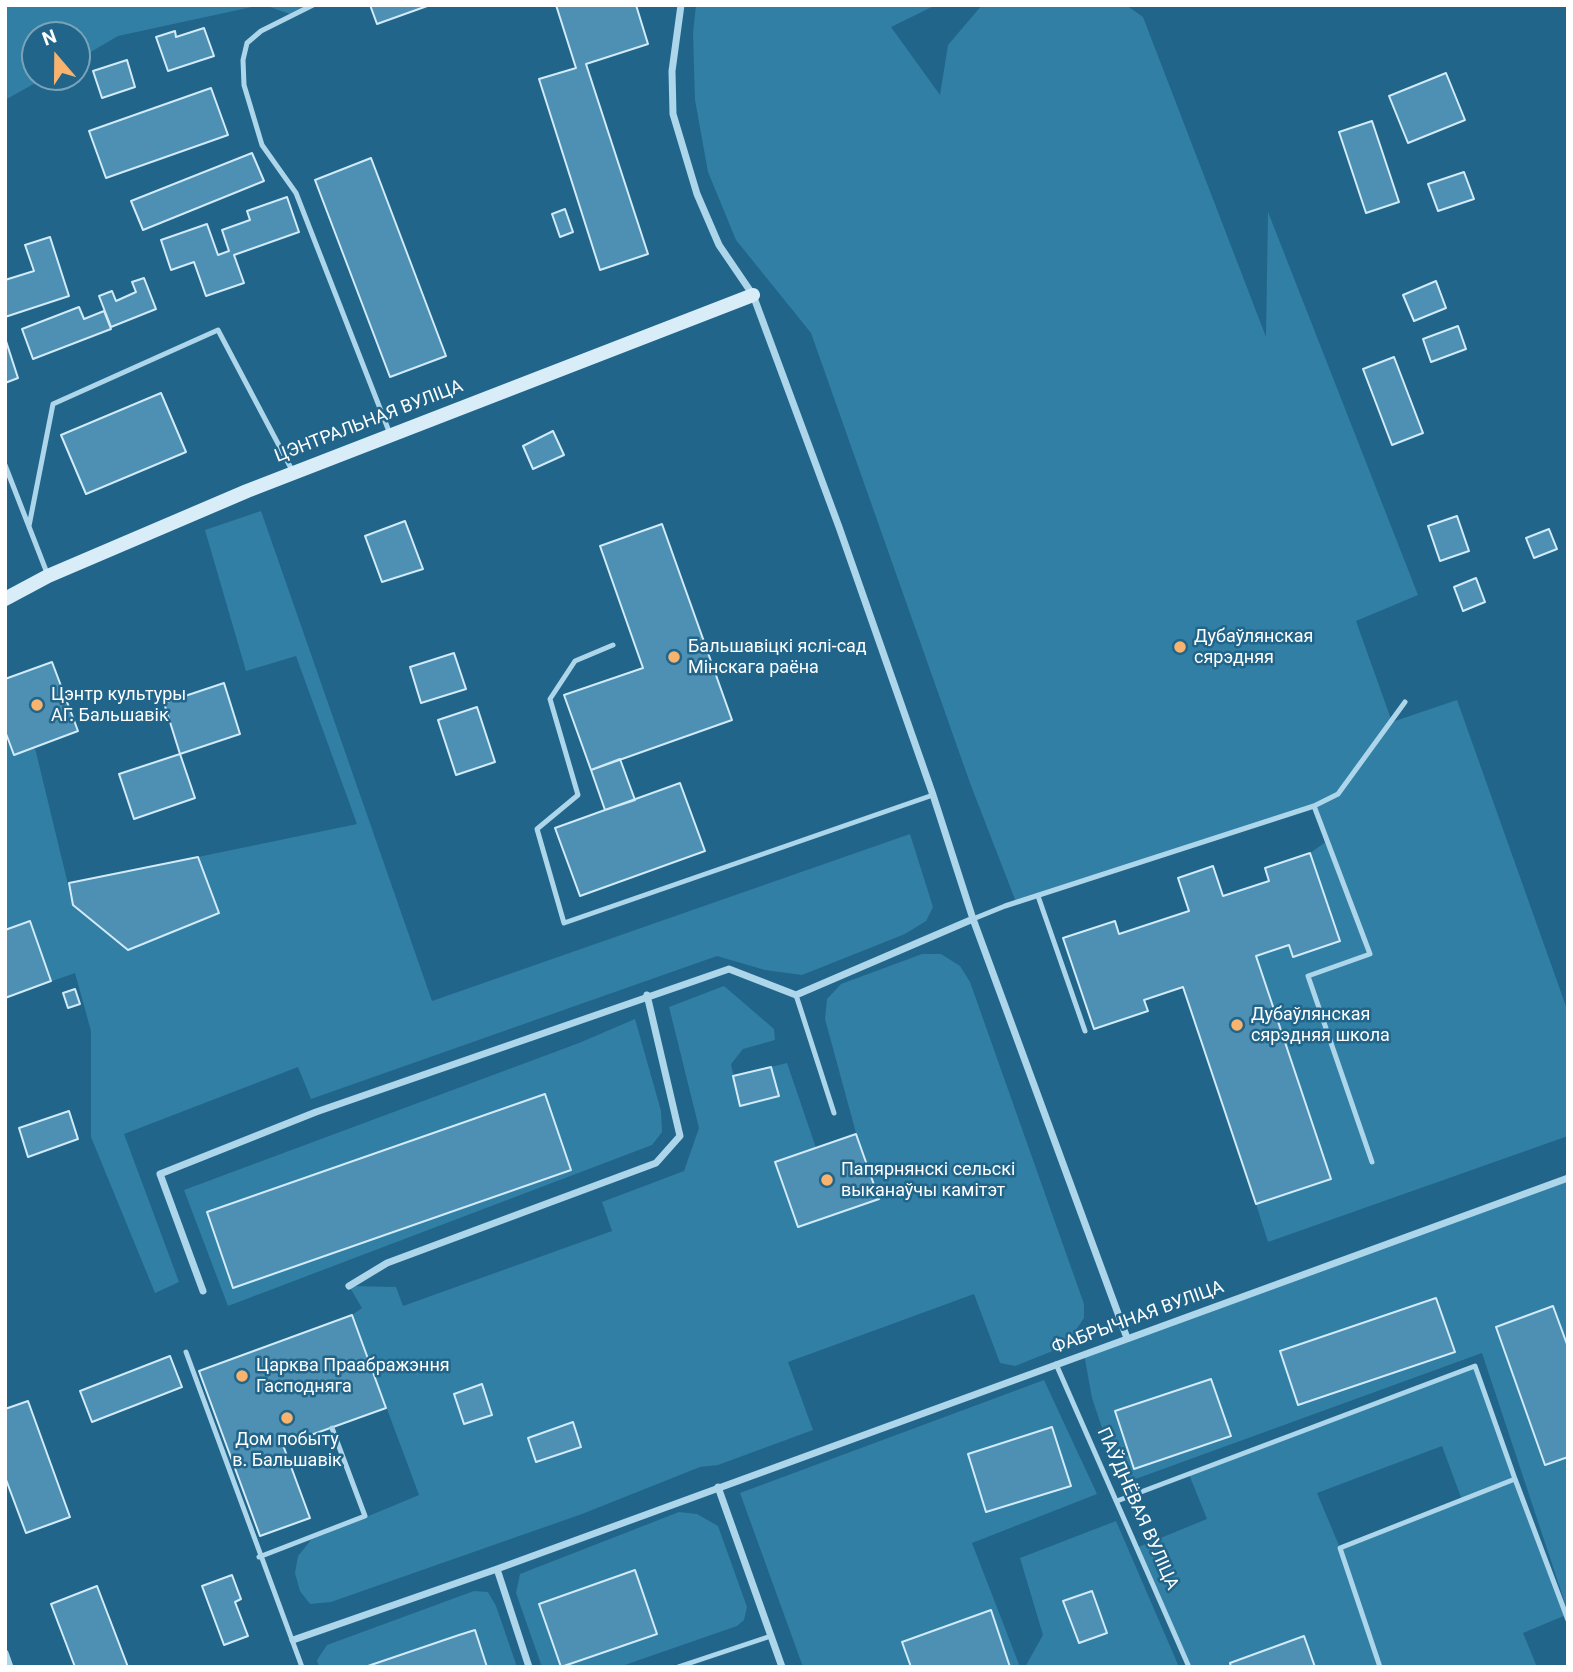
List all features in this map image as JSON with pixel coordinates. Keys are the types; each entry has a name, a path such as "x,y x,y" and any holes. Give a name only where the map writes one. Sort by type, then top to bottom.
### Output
{"street":[{"path":"681,5 672,71 673,114 697,194 719,245 752,295 839,527 933,795 973,919 1127,1338"},
{"name":"ЦЭНТРАЛЬНАЯ ВУЛІЦА","path":"5,599 48,576 294,472 752,295"},
{"path":"203,1291 160,1174 316,1112 647,995 729,969 796,995 973,919"},
{"path":"349,1286 387,1263 656,1163 680,1136 647,995"},
{"name":"ФАБРЫЧНАЯ ВУЛІЦА","path":"293,1640 497,1569 1568,1178"},
{"path":"718,1487 782,1667"},
{"path":"497,1569 529,1667"},
{"path":"5,1653 10,1667"}],"lane":[{"path":"313,5 261,30 247,43 243,60 244,85 262,145 296,193 390,434"},
{"path":"29,526 53,404 218,330 294,472"},
{"path":"5,466 48,576"},
{"path":"613,645 575,661 550,699 578,794 537,829 564,923 933,795"},
{"path":"973,919 1314,806 1338,794 1405,702"},
{"path":"1314,806 1370,954 1308,976 1372,1162"},
{"path":"1038,896 1085,1031"},
{"path":"796,995 834,1113"},
{"path":"186,1352 259,1557 302,1667"},
{"name":"ПАЎДНЁВАЯ ВУЛІЦА","path":"1056,1364 1189,1667"},
{"path":"1117,1501 1475,1366 1568,1619"},
{"path":"259,1557 365,1516 332,1428"},
{"path":"1380,1667 1340,1548 1515,1479"},
{"path":"678,1667 771,1636"}],"shaded area":[{"path":"5,5 261,5 118,36 91,52 91,21 21,21 21,91 5,100"},
{"path":"264,5 313,5 290,14"},
{"name":"Дубаўлянская сярэдняя","path":"696,5 936,5 891,27 940,95 948,45 982,5 1126,5 1143,17 1266,337 1268,212 1418,595 1356,621 1392,722 1457,700 1568,1012 1568,1136 1268,1242 1256,1204 1331,1179 1256,956 1289,945 1294,956 1340,941 1310,853 1327,841 1314,806 1016,902 970,783 811,333 736,240 708,172 695,100 693,33"},
{"path":"261,511 432,1001 910,834 933,907 926,921 905,934 802,975 765,970 717,956 311,1099 298,1067 124,1134 179,1282 155,1293 91,1137 91,1031 75,973 5,998 5,737 14,755 35,748 73,905 128,950 218,913 198,857 357,824 296,656 246,671 205,530"},
{"path":"922,954 941,954 960,966 970,982 1084,1304 1084,1318 1065,1346 1015,1366 1000,1363 974,1294 788,1362 813,1430 718,1465 700,1467 582,1514 331,1602 310,1604 300,1591 295,1573 298,1556 311,1540 419,1495 352,1315 362,1308 349,1286 396,1287 403,1306 612,1231 602,1202 684,1171 699,1128 669,1007 724,986 774,1029 775,1040 743,1049 731,1064 740,1106 779,1096 771,1067 787,1063 816,1148 775,1162 798,1227 878,1199 856,1133 825,1019 827,999 841,984"},
{"path":"635,1019 661,1111 662,1132 652,1145 228,1306 184,1190 579,1043"},
{"path":"1568,1178 1568,1612 1482,1353 1130,1481 1102,1428 1092,1398 1084,1354"},
{"path":"1475,1366 1566,1615 1523,1633 1537,1667 1192,1667 1136,1548 1207,1519 1188,1472","holes":["1442,1446 1462,1500 1340,1548 1317,1493"]},
{"path":"1044,1380 1097,1494 972,1543 1020,1667 803,1667 740,1493"},
{"path":"679,1512 697,1514 718,1526 747,1607 744,1620 737,1626 619,1667 542,1667 516,1593 520,1574"},
{"path":"1116,1521 1179,1667 1025,1667 1043,1635 1020,1558"},
{"path":"474,1591 488,1592 496,1606 517,1667 319,1667 317,1660 327,1645"}],"building":[{"path":"370,5 430,5 377,24"},
{"path":"556,5 636,5 648,44 586,64 648,254 600,270 539,79 576,68"},
{"path":"204,28 214,56 168,71 156,37 175,31 176,37"},
{"path":"127,60 135,87 102,98 93,71"},
{"path":"1446,73 1465,120 1408,143 1389,96"},
{"path":"211,88 228,135 106,178 89,131"},
{"path":"1372,121 1399,202 1366,213 1339,132"},
{"path":"252,153 264,181 143,230 131,201"},
{"path":"371,158 446,356 390,377 315,180"},
{"path":"1464,172 1474,199 1438,211 1428,184"},
{"path":"287,197 299,232 234,255 244,283 206,296 194,262 171,270 161,240 207,224 218,255 229,251 222,230 250,220 247,211"},
{"path":"565,209 573,232 560,237 552,214"},
{"path":"50,237 69,296 5,317 5,280 34,271 25,245"},
{"path":"144,278 156,309 111,327 99,296 112,291 116,301 136,292 132,282"},
{"path":"1436,281 1446,308 1414,321 1403,295"},
{"path":"79,307 84,319 104,311 111,329 33,359 22,329"},
{"path":"1458,326 1466,349 1431,362 1423,339"},
{"path":"5,342 18,378 5,383"},
{"path":"1394,357 1423,433 1392,445 1363,369"},
{"path":"161,393 186,452 86,494 61,435"},
{"path":"553,431 564,455 533,469 523,446"},
{"path":"1457,516 1469,551 1440,561 1428,526"},
{"path":"405,521 423,569 382,582 365,536"},
{"name":"Бальшавіцкі яслі-сад Мінскага раёна","path":"662,524 732,720 591,770 564,695 643,668 600,546"},
{"path":"1549,529 1557,549 1534,558 1526,538"},
{"path":"1476,578 1485,602 1463,611 1454,587"},
{"path":"454,653 466,689 421,703 410,667"},
{"name":"Цэнтр культуры АГ. Бальшавік","path":"52,662 78,731 14,755 5,731 5,679"},
{"path":"224,683 240,734 180,754 164,703"},
{"path":"477,707 495,762 456,775 438,720"},
{"path":"180,754 195,798 134,819 119,774"},
{"path":"620,759 635,800 605,810 591,770"},
{"path":"680,783 705,851 580,896 555,828"},
{"name":"Дубаўлянская сярэдняя школа","path":"1310,853 1340,941 1293,957 1289,945 1256,956 1331,1179 1256,1204 1183,987 1144,1000 1148,1011 1094,1029 1063,938 1115,921 1119,934 1189,911 1178,878 1213,866 1223,896 1269,881 1265,868"},
{"path":"198,857 219,913 128,950 73,905 69,883"},
{"path":"30,921 51,981 5,998 5,930"},
{"path":"75,989 80,1004 68,1008 63,993"},
{"path":"771,1067 779,1096 740,1106 733,1076"},
{"path":"545,1094 571,1170 233,1288 207,1212"},
{"path":"69,1111 78,1139 28,1157 19,1128"},
{"name":"Папярнянскі сельскі выканаўчы камітэт","path":"856,1134 879,1199 798,1227 775,1162"},
{"path":"1436,1298 1455,1352 1298,1405 1280,1351"},
{"path":"1553,1306 1568,1347 1568,1457 1545,1465 1496,1327"},
{"name":"Дом побыту в. Бальшавік","path":"352,1315 386,1408 283,1445 310,1518 260,1536 199,1371"},
{"path":"170,1356 182,1387 92,1422 80,1391"},
{"path":"1211,1379 1231,1436 1134,1469 1115,1411"},
{"path":"482,1384 492,1415 464,1424 454,1394"},
{"path":"28,1401 70,1517 26,1533 5,1477 5,1409"},
{"path":"573,1422 581,1447 536,1462 528,1438"},
{"path":"1052,1427 1071,1486 986,1512 968,1454"},
{"path":"635,1570 657,1634 561,1667 539,1604"},
{"path":"232,1575 241,1599 235,1602 248,1636 224,1645 202,1586"},
{"path":"97,1586 128,1667 75,1667 51,1604"},
{"path":"1092,1591 1107,1633 1079,1643 1063,1601"},
{"path":"991,1610 1010,1667 911,1667 902,1642"},
{"path":"475,1630 487,1667 365,1667 459,1635"},
{"path":"1304,1636 1315,1667 1231,1667 1230,1663"}],"place":[{"name":"Дубаўлянская сярэдняя","path":"1180,647"},
{"name":"Бальшавіцкі яслі-сад Мінскага раёна","path":"674,657"},
{"name":"Цэнтр культуры АГ. Бальшавік","path":"37,705"},
{"name":"Дубаўлянская сярэдняя школа","path":"1237,1025"},
{"name":"Папярнянскі сельскі выканаўчы камітэт","path":"827,1180"},
{"name":"Царква Праабражэння Гасподняга","path":"242,1376"},
{"name":"Дом побыту в. Бальшавік","path":"287,1418"}]}
